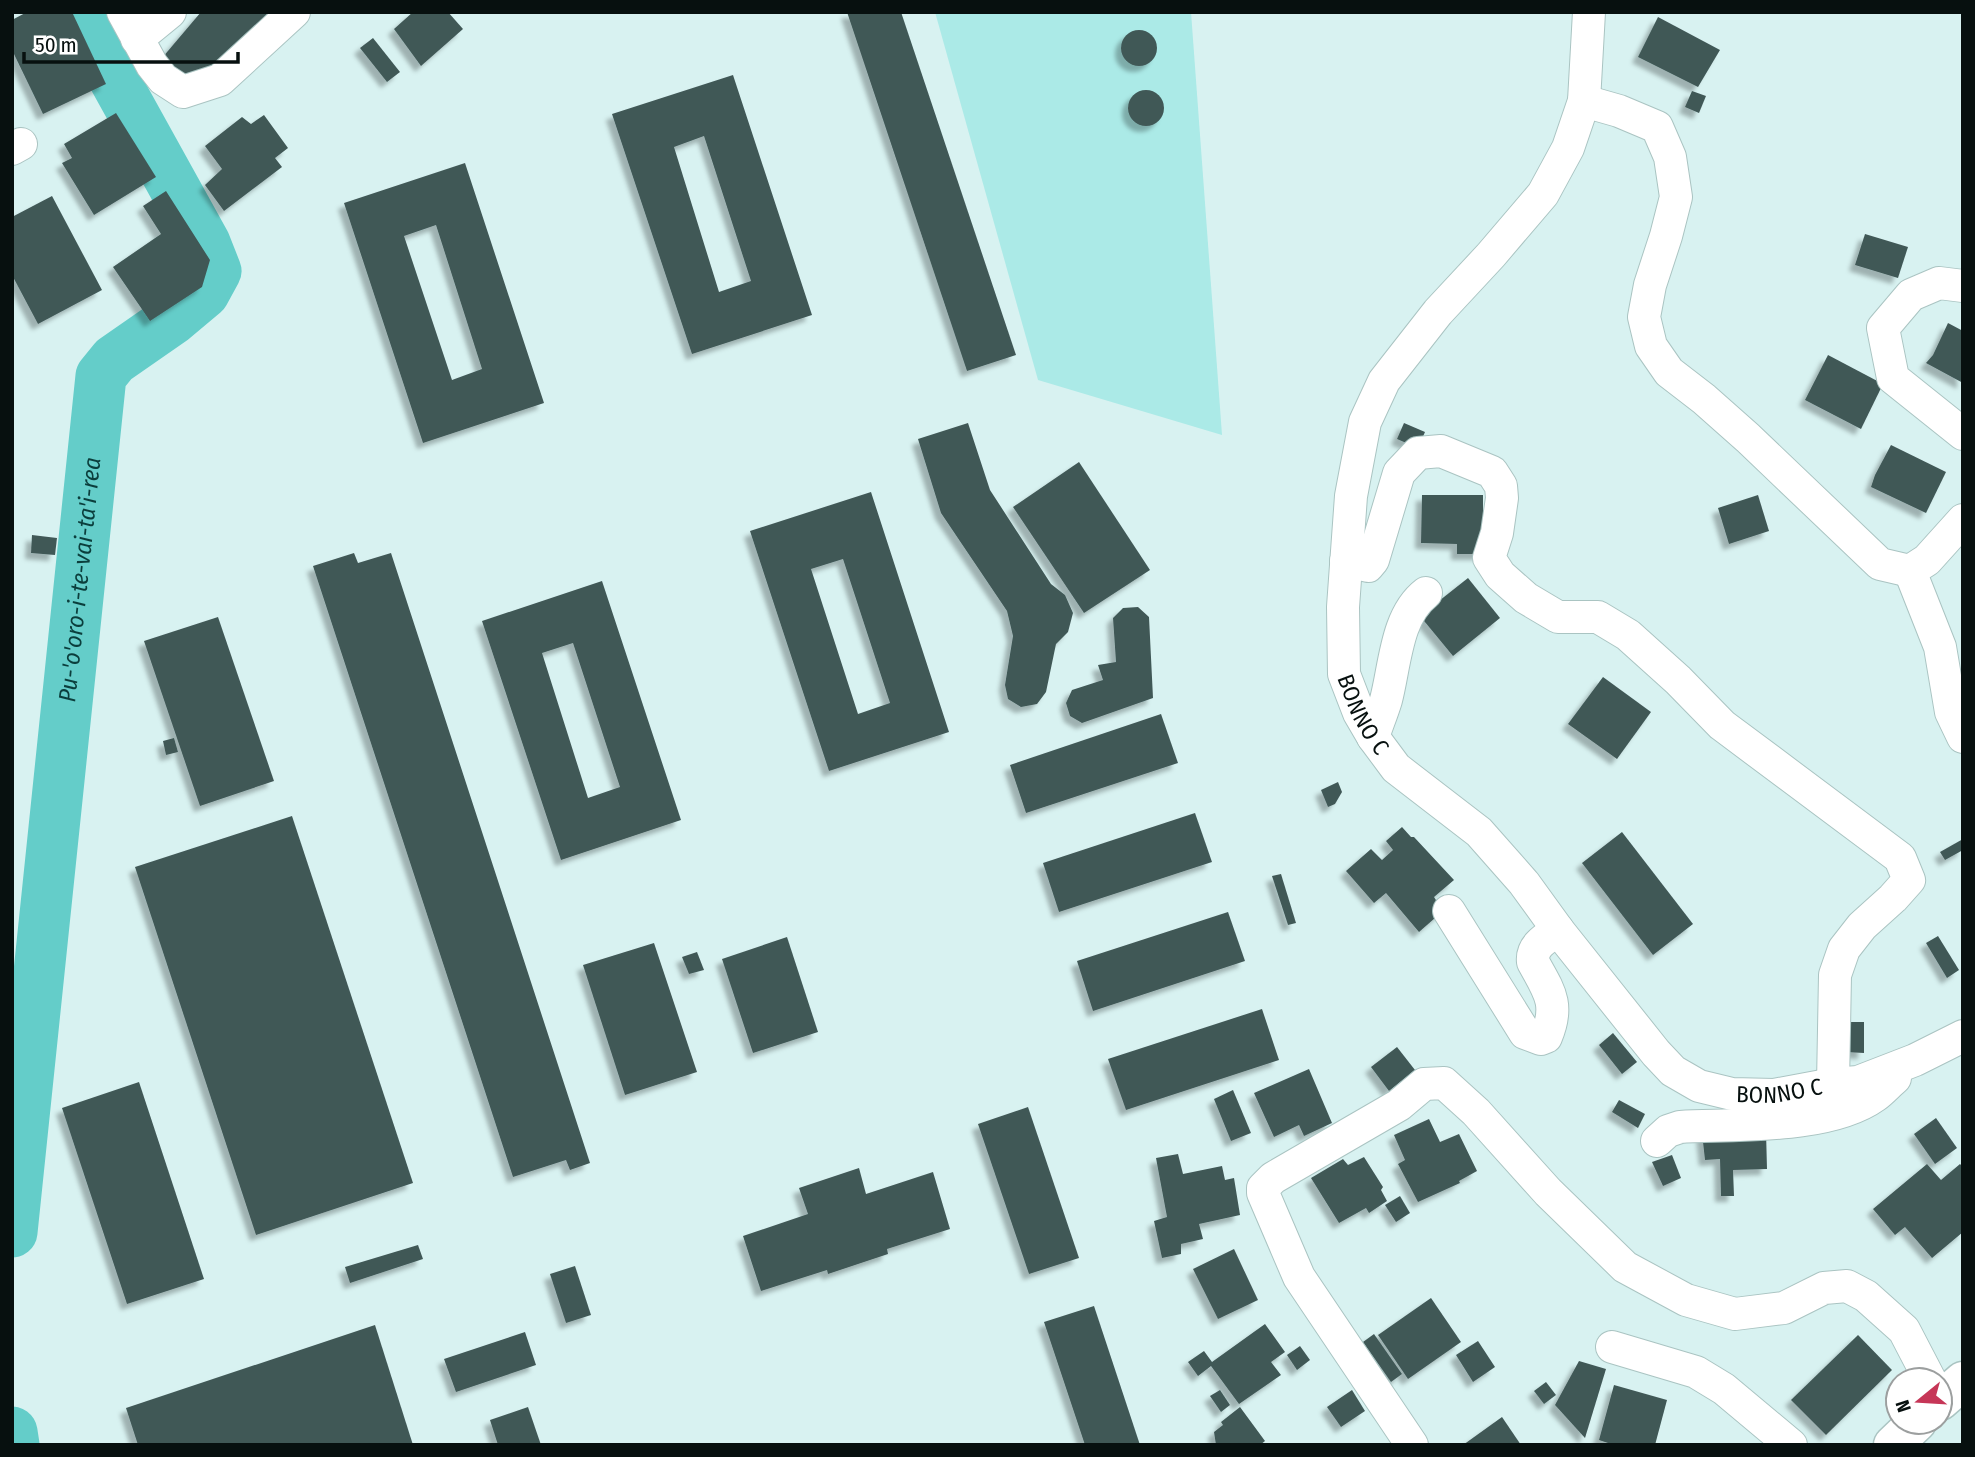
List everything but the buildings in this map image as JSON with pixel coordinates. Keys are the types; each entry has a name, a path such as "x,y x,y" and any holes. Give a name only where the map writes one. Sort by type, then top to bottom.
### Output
{"street":[{"path":"170,12 130,25 163,79 183,92 220,80 293,12"},
{"name":"BONNO C","path":"1589,12 1584,102 1568,148 1544,194 1438,312 1384,380 1364,422 1351,496 1343,607 1344,674 1359,713 1396,768 1479,832 1524,883 1558,930 1673,1071 1699,1086 1732,1094 1774,1096 1833,1084 1858,1082 1915,1060 1963,1036"},
{"path":"1584,102 1619,111 1657,127 1670,157 1676,197 1650,285 1644,317 1651,346 1669,372 1748,438 1880,564 1910,571 1927,560 1963,520"},
{"path":"1963,286 1939,283 1911,295 1882,328 1893,378 1963,434"},
{"path":"1346,561 1368,566 1373,561 1399,473 1418,453 1441,451 1492,472 1501,485 1502,498 1497,533 1489,558 1500,575 1526,598 1558,617 1598,617 1628,635 1722,725 1900,858 1909,880 1850,941 1844,949 1835,975 1833,1084"},
{"path":"1910,571 1940,647 1951,712 1963,737"},
{"path":"1373,737 1385,702 1396,649 1415,601 1426,593"},
{"path":"1449,911 1525,1032 1541,1038 1546,1037 1553,1022 1553,1001 1532,956 1540,942 1558,930"},
{"path":"1657,1141 1668,1131 1681,1127 1810,1121 1842,1111 1875,1096 1915,1060"},
{"path":"1412,1445 1298,1277 1263,1188 1273,1178 1399,1105 1424,1084 1444,1083 1476,1111 1548,1192 1625,1267 1686,1300 1735,1314 1784,1308 1824,1288 1847,1286 1866,1296 1904,1330 1923,1366"},
{"path":"1612,1347 1696,1372 1724,1389 1791,1445"},
{"path":"1720,1413 1758,1445"}],"shaded area":[{"path":"935,12 1191,12 1222,435 1038,380"}],"waterway":[{"name":"Pu-'o'oro-i-te-vai-ta'i-rea","path":"12,1232 101,376 114,360 173,319 204,293 216,271 205,243 77,12"},
{"name":"Pu-'o'oro-i-te-vai-ta'i-rea","path":"12,1432 14,1445"}]}
